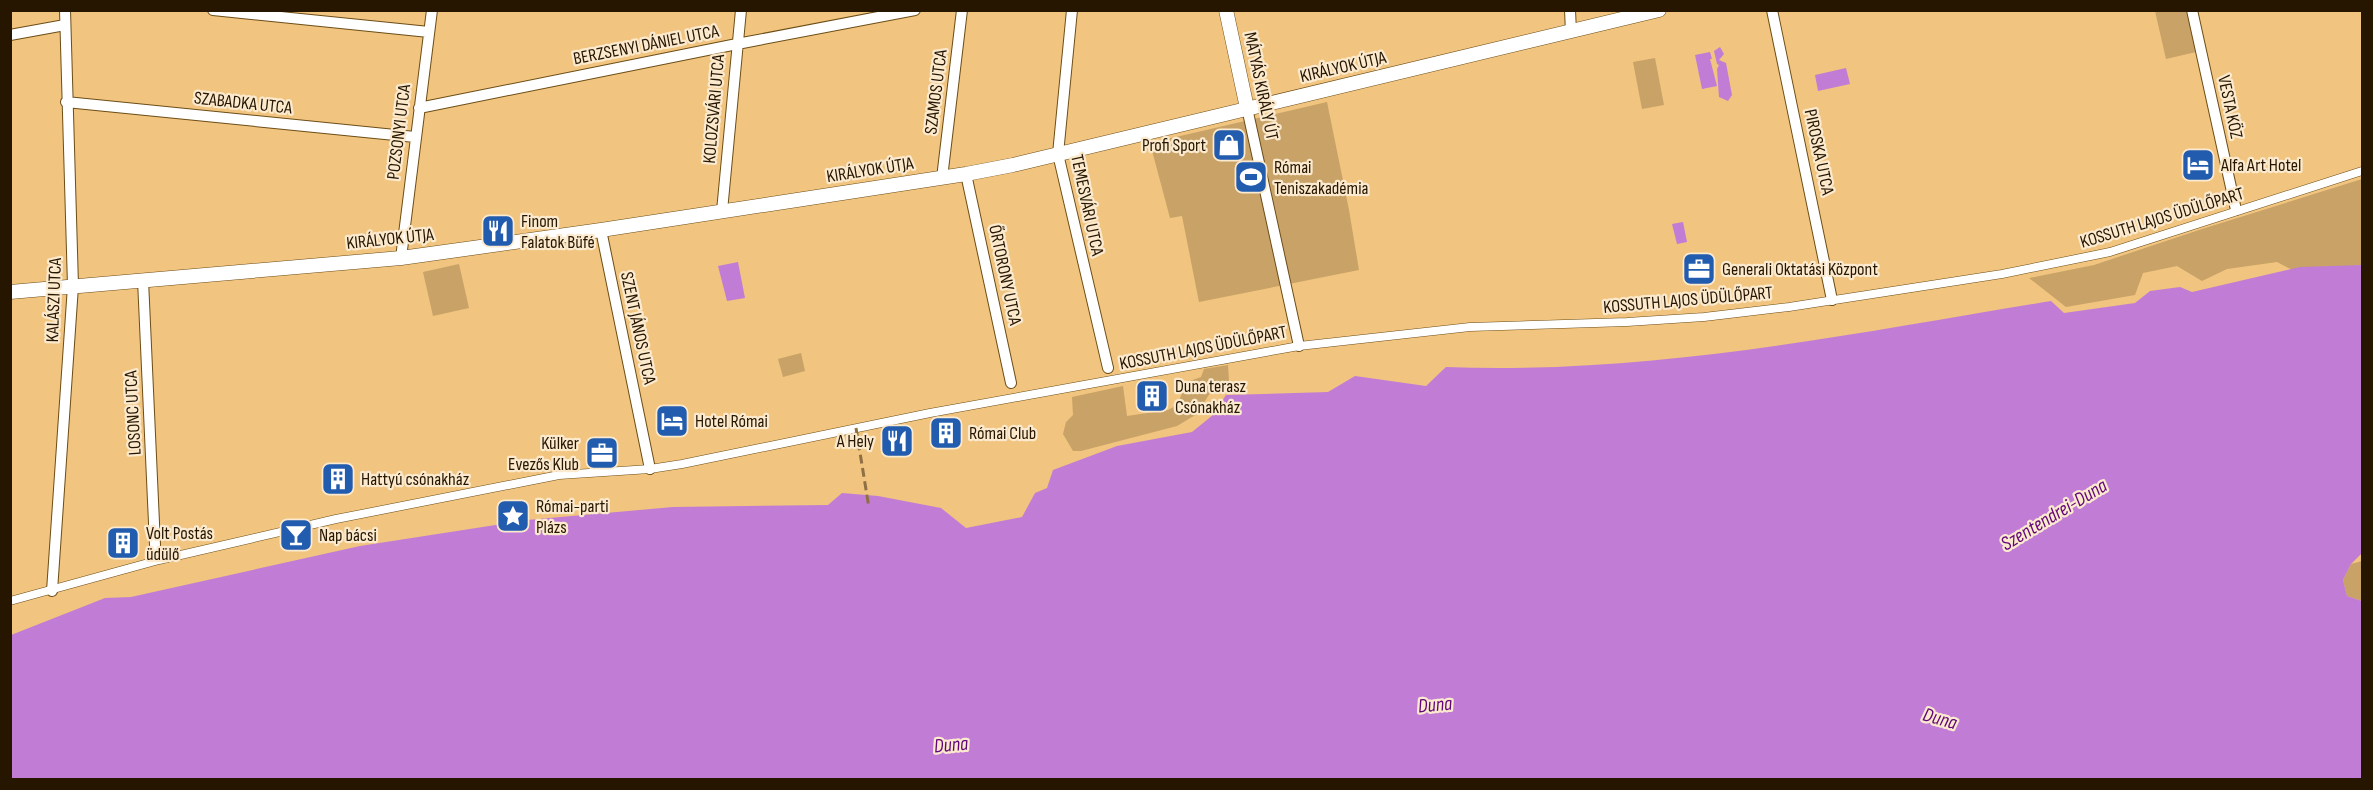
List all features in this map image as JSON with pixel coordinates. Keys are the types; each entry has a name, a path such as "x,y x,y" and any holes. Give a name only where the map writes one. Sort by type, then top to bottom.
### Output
{"street":[{"name":"KALÁSZI UTCA","path":"52,591 73,286 65,10"},
{"path":"213,10 429,32"},
{"name":"POZSONYI UTCA","path":"401,258 432,10"},
{"name":"KOLOZSVÁRI UTCA","path":"722,211 741,10"},
{"name":"BERZSENYI DÁNIEL UTCA","path":"419,108 915,10"},
{"name":"SZAMOS UTCA","path":"942,178 962,10"},
{"name":"TEMESVÁRI UTCA","path":"1072,10 1058,154 1108,368"},
{"name":"MÁTYÁS KIRÁLY ÚT","path":"1226,10 1299,346"},
{"path":"1570,10 1571,32"},
{"name":"KIRÁLYOK ÚTJA","path":"10,292 401,258 966,174 1659,10"},
{"name":"PIROSKA UTCA","path":"1772,10 1832,300"},
{"name":"VESTA KÖZ","path":"2192,10 2236,210"},
{"path":"10,35 65,25"},
{"name":"SZABADKA UTCA","path":"66,102 416,136"},
{"name":"KOSSUTH LAJOS ÜDÜLŐPART","path":"10,601 159,560 336,519 559,475 650,469 920,415 1299,346 1470,327 1704,317 1832,300 2075,260 2110,252 2362,171"},
{"name":"ŐRTORONY UTCA","path":"966,174 1011,383"},
{"name":"SZENT JÁNOS UTCA","path":"601,230 650,469"},
{"name":"LOSONC UTCA","path":"143,280 155,545"}],"shaded area":[{"path":"2155,11 2187,11 2196,52 2166,59"},
{"path":"1655,58 1664,105 1642,109 1633,62"},
{"name":"Római Teniszakadémia","path":"1327,102 1359,270 1199,302 1182,216 1170,218 1150,143"},
{"path":"2362,179 2362,267 2308,278 2277,262 2227,269 2202,281 2177,266 2143,273 2135,295 2066,307 2029,278 2094,265"},
{"path":"459,264 469,308 433,316 423,272"},
{"path":"801,353 805,371 783,377 778,359"},
{"path":"1228,365 1229,381 1210,393 1197,414 1177,426 1081,451 1073,451 1063,434 1066,422 1073,415 1072,397 1123,386 1127,416 1168,410 1177,405 1187,382 1201,377 1204,369"},
{"path":"2362,561 2362,601 2347,596 2343,580 2351,564"}],"water":[{"path":"1720,47 1724,54 1719,60 1726,63 1732,95 1728,101 1719,97 1717,69 1719,65 1714,51"},
{"path":"1710,52 1717,86 1702,89 1695,55"},
{"path":"1846,68 1850,84 1818,91 1815,75"},
{"path":"1683,222 1687,242 1677,244 1672,224"},
{"path":"738,262 745,298 727,301 718,266"},
{"path":"2362,265 2362,553 2351,564 2343,580 2347,596 2362,601 2362,779 11,779 11,635 105,598 131,597 360,546 527,520 673,507 828,505 842,493 878,496 941,508 966,528 1022,517 1035,493 1047,488 1053,470 1117,446 1192,432 1213,415 1226,395 1328,392 1355,376 1426,386 1446,367 1522,368 1598,365 1674,358 1825,338 2051,301 2064,313 2135,303 2150,291 2180,287 2192,292 2300,267"}],"railway":[{"path":"856,428 869,508"}],"place":[{"name":"Profi Sport","path":"1229,145"},
{"name":"Alfa Art Hotel","path":"2198,165"},
{"name":"Római Teniszakadémia","path":"1251,177"},
{"name":"Finom Falatok Büfé","path":"498,231"},
{"name":"Generali Oktatási Központ","path":"1699,269"},
{"name":"Duna terasz Csónakház","path":"1152,396"},
{"name":"Hotel Római","path":"672,421"},
{"name":"Római Club","path":"946,433"},
{"name":"A Hely","path":"897,441"},
{"name":"Külker Evezős Klub","path":"602,453"},
{"name":"Hattyú csónakház","path":"338,479"},
{"name":"Római-parti Plázs","path":"513,516"},
{"name":"Nap bácsi","path":"296,535"},
{"name":"Volt Postás üdülő","path":"123,543"}],"water label":[{"name":"Szentendrei-Duna","path":"2054,515"},
{"name":"Duna","path":"1435,705"},
{"name":"Duna","path":"1940,719"},
{"name":"Duna","path":"951,745"}]}
